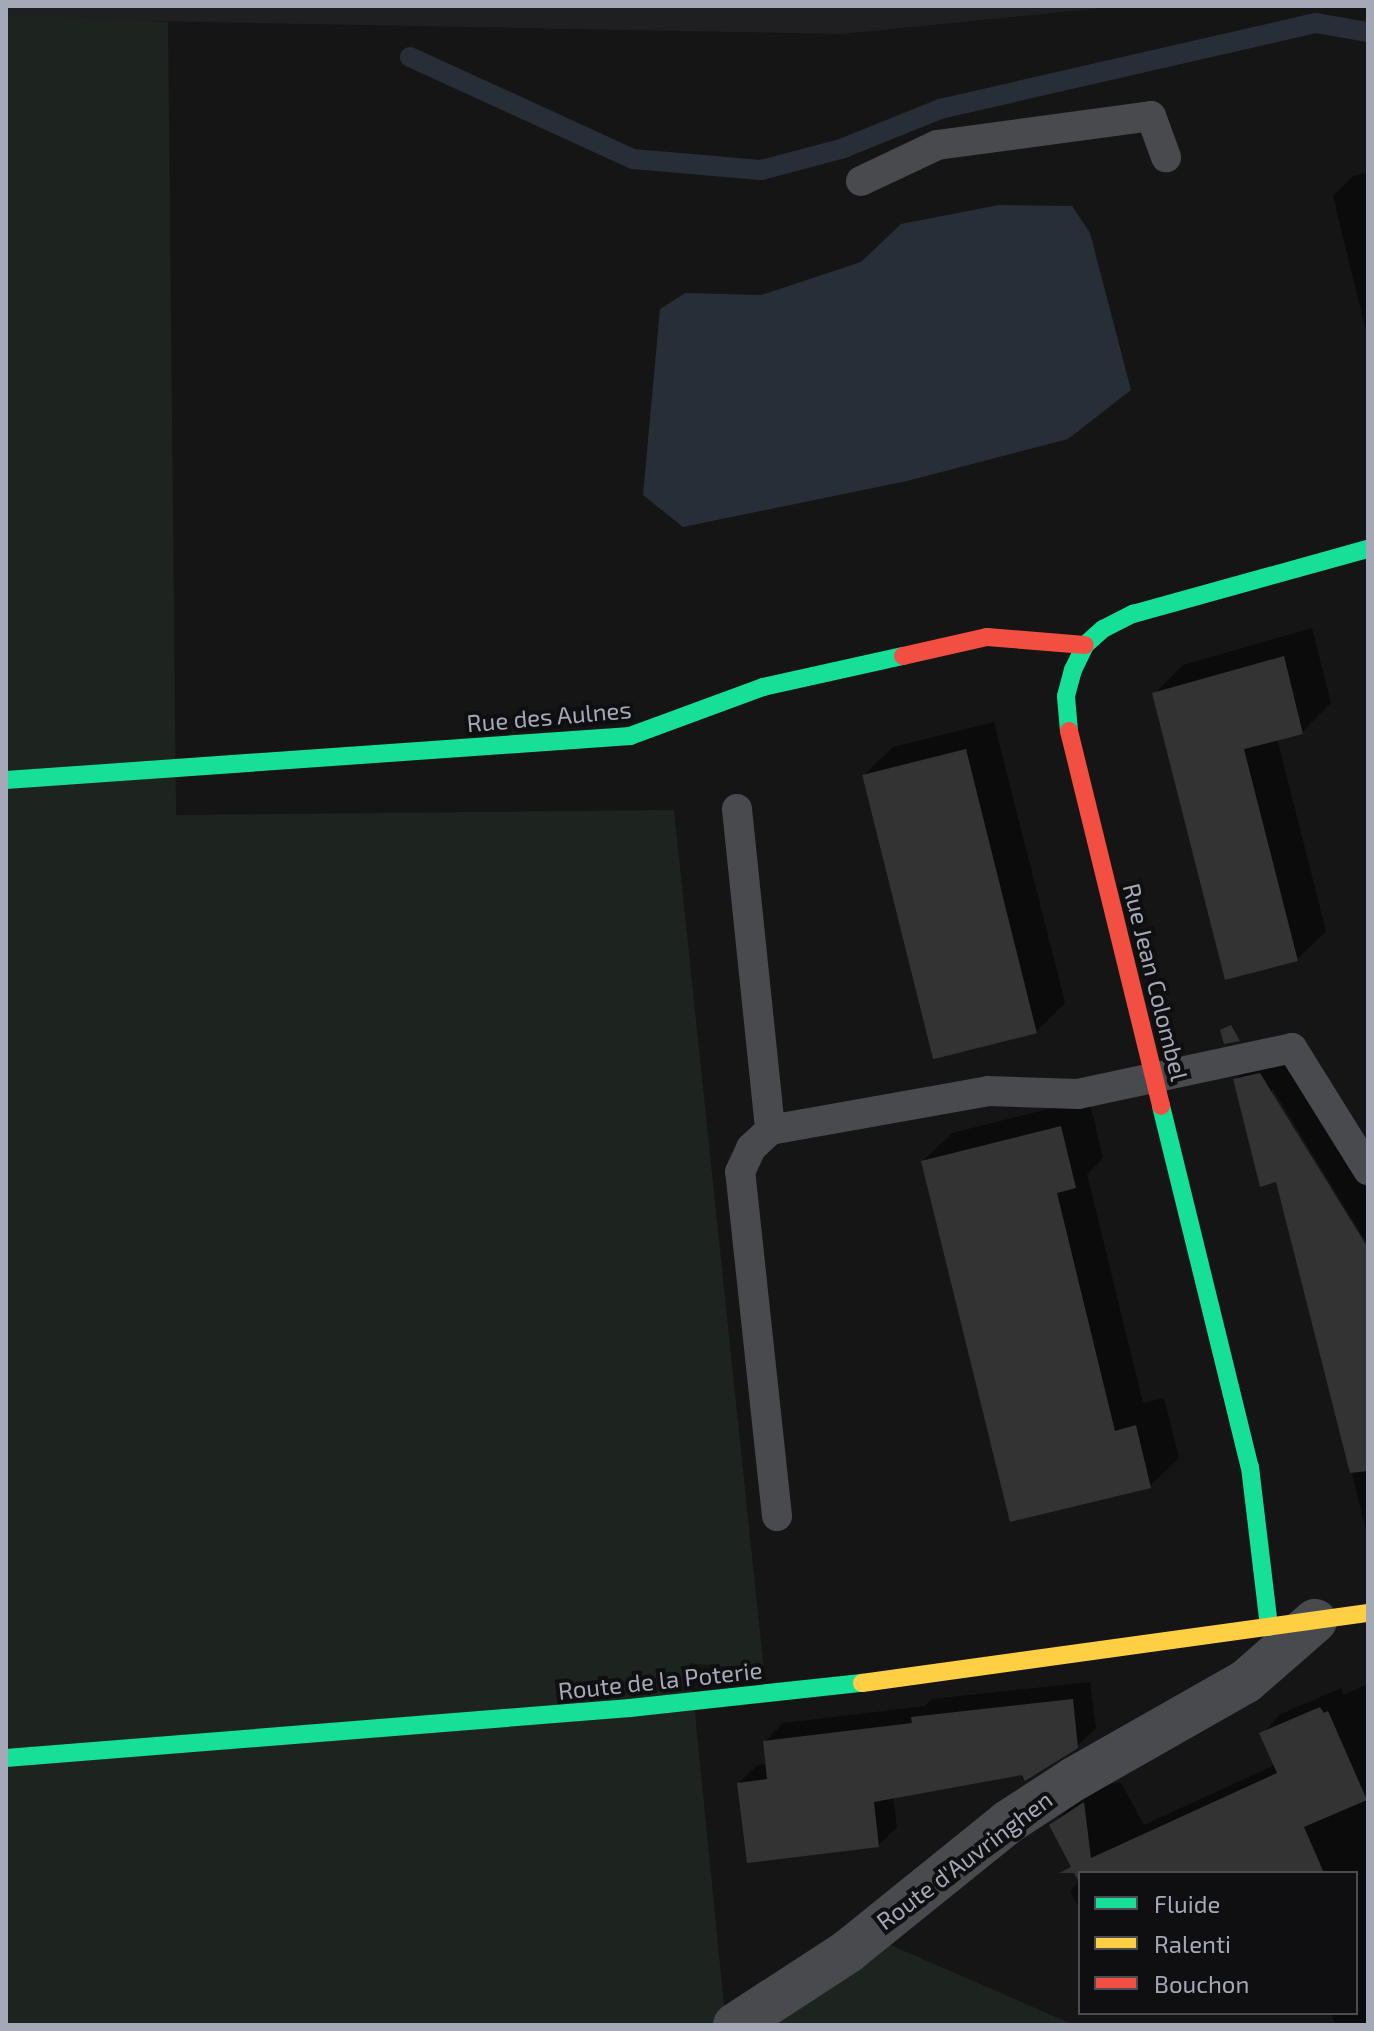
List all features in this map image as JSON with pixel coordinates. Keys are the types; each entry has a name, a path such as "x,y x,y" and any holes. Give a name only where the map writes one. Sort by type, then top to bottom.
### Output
{"street":[{"path":"1085,645 1103,629 1133,614 1368,549"},
{"name":"Rue des Aulnes","path":"6,780 630,736 763,687 987,637 1085,645"},
{"name":"Rue Jean Colombel","path":"1085,645 1066,696 1068,726 1250,1467 1269,1627"},
{"name":"Route de la Poterie","path":"6,1758 630,1708 920,1677 1368,1613"},
{"name":"Route d'Auvringhen","path":"735,2025 847,1952 1008,1822 1074,1779 1234,1689 1271,1663 1315,1621"}],"lane":[{"path":"861,181 937,145 1151,116 1166,157"},
{"path":"737,809 770,1130"},
{"path":"777,1516 740,1172 751,1148 770,1130 988,1091 1078,1094 1292,1048 1368,1170"}],"shaded area":[{"path":"6,6 1123,6 841,34 91,20 6,14"},
{"path":"6,14 168,22 176,815 674,810 764,1671 690,1663 726,2025 6,2025"},
{"path":"999,205 1072,206 1090,233 1131,390 1068,439 907,481 683,527 643,495 660,309 685,293 761,295 861,262 901,224"},
{"path":"888,1944 1074,2025 769,2025"}],"building":[{"path":"1284,656 1303,734 1244,749 1298,961 1225,980 1152,693"},
{"path":"966,749 1037,1033 933,1059 862,775"},
{"path":"1231,1025 1240,1041 1224,1044 1220,1030"},
{"path":"1260,1073 1368,1248 1368,1471 1350,1473 1276,1182 1260,1187 1233,1079"},
{"path":"1061,1126 1076,1188 1057,1193 1115,1431 1136,1425 1151,1488 1010,1522 921,1161"},
{"path":"1073,1699 1078,1748 1025,1781 1022,1775 874,1802 879,1847 747,1863 737,1783 767,1779 763,1741 912,1723 911,1717"},
{"path":"1320,1707 1324,1713 1328,1711 1367,1800 1304,1827 1323,1871 1078,1871 1078,1880 1074,1873 1059,1873 1071,1867 1049,1825 1084,1802 1091,1858 1277,1773 1259,1733"}],"waterway":[{"path":"410,57 633,159 761,170 841,149 940,109 1316,23 1368,32"}],"traffic: fast":[{"path":"1069,731 1066,696 1073,670 1085,645 1103,629 1133,614 1368,549"},
{"path":"6,780 630,736 763,687 903,656"},
{"path":"1161,1106 1250,1467 1269,1627"},
{"path":"6,1758 630,1708 862,1683"}],"traffic: slow":[{"path":"862,1683 1368,1613"}],"traffic: jam":[{"path":"903,656 987,637 1085,645"},
{"path":"1069,731 1161,1106"}]}
